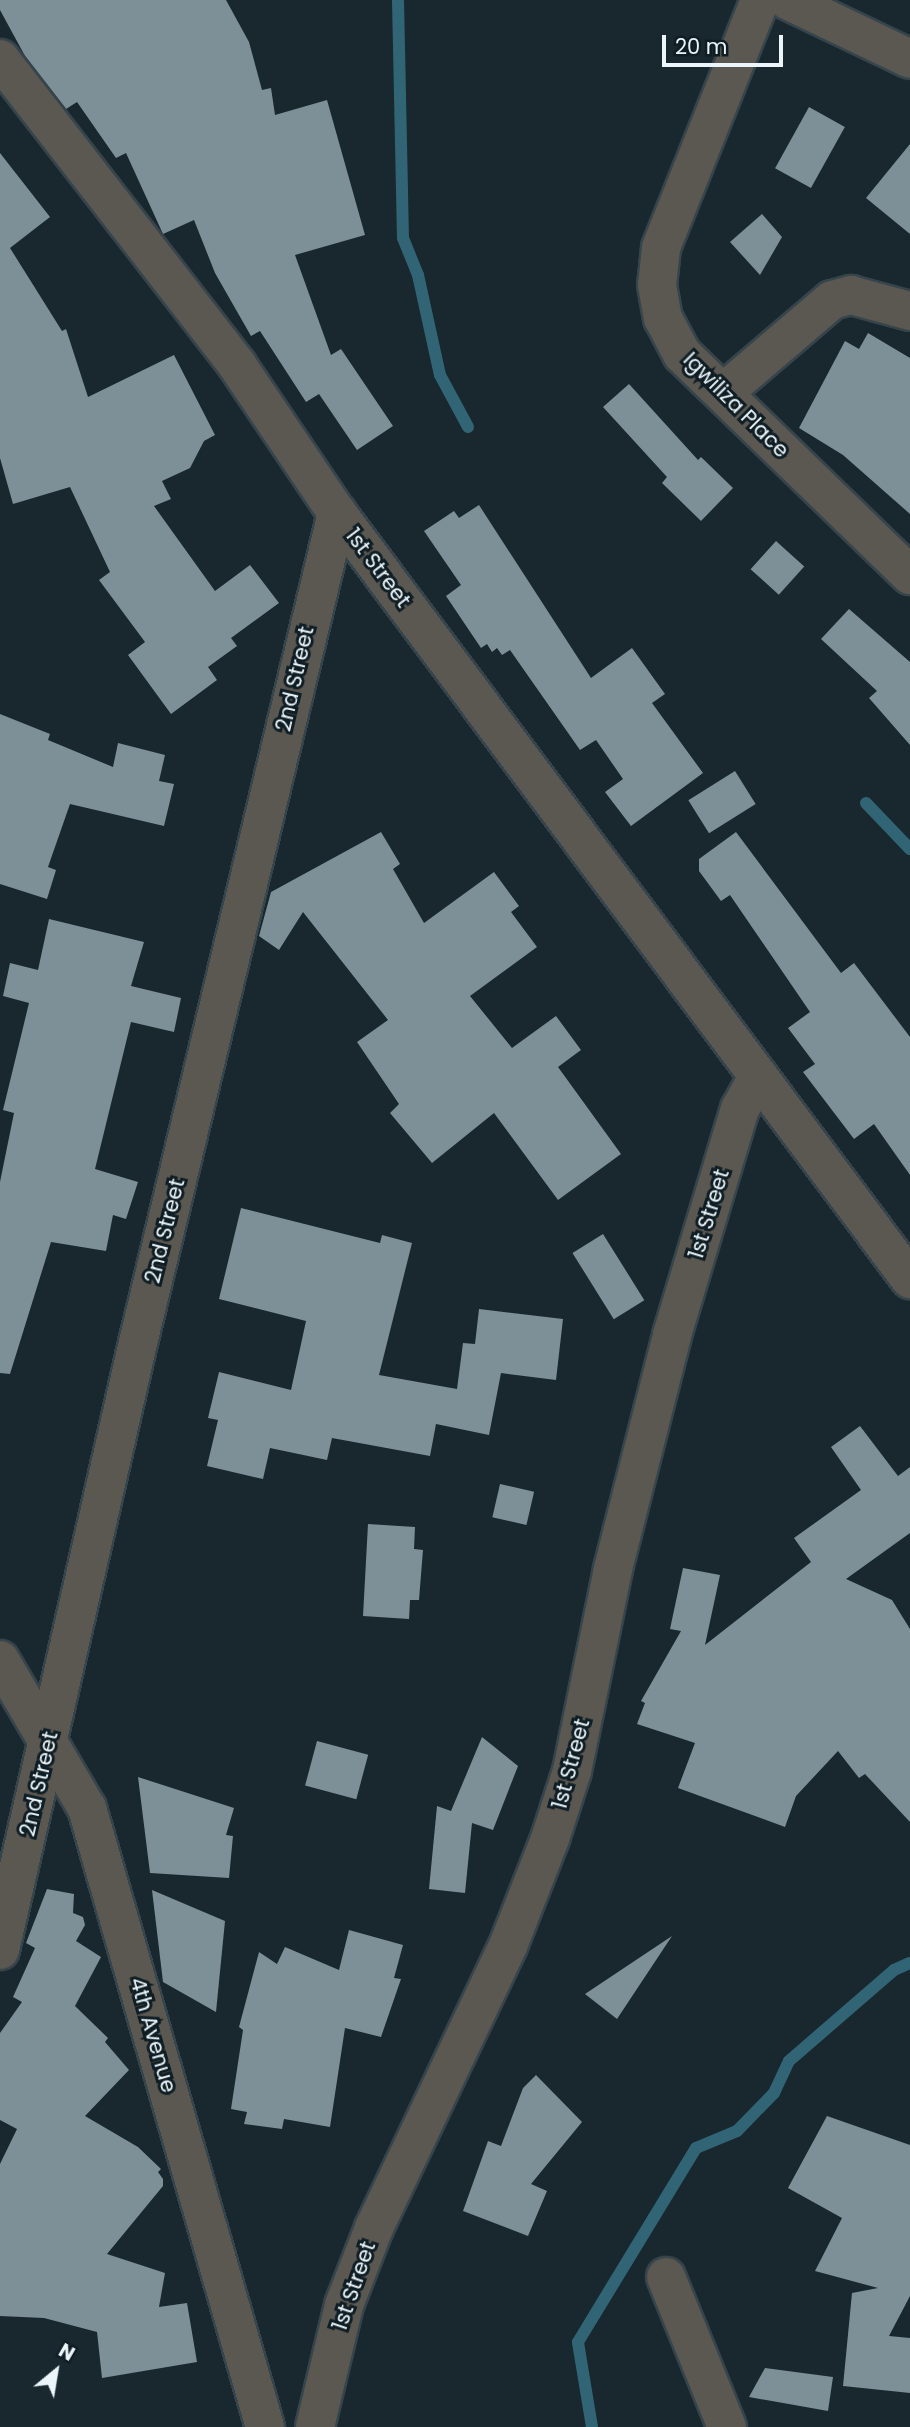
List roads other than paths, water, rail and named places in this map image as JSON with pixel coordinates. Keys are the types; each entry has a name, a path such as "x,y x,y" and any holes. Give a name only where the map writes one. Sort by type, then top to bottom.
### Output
{"street":[{"name":"Igwiliza Place","path":"760,0 661,248 657,285 663,318 682,354 910,575"},
{"path":"787,0 910,59"},
{"name":"1st Street","path":"0,59 237,365 337,513 910,1279"},
{"path":"723,393 832,300 862,296 910,311"},
{"name":"2nd Street","path":"0,1950 137,1347 337,513"},
{"name":"1st Street","path":"315,2427 344,2305 374,2228 508,1946 551,1839 572,1772 613,1569 672,1335 740,1109 758,1076"},
{"name":"4th Avenue","path":"0,1660 87,1808 265,2427"},
{"path":"666,2277 727,2427"}],"waterway":[{"path":"398,0 403,238 418,275 440,375 468,427"},
{"path":"866,803 910,849"},
{"path":"592,2427 578,2342 696,2148 737,2131 774,2093 789,2061 894,1970 910,1963"}]}
